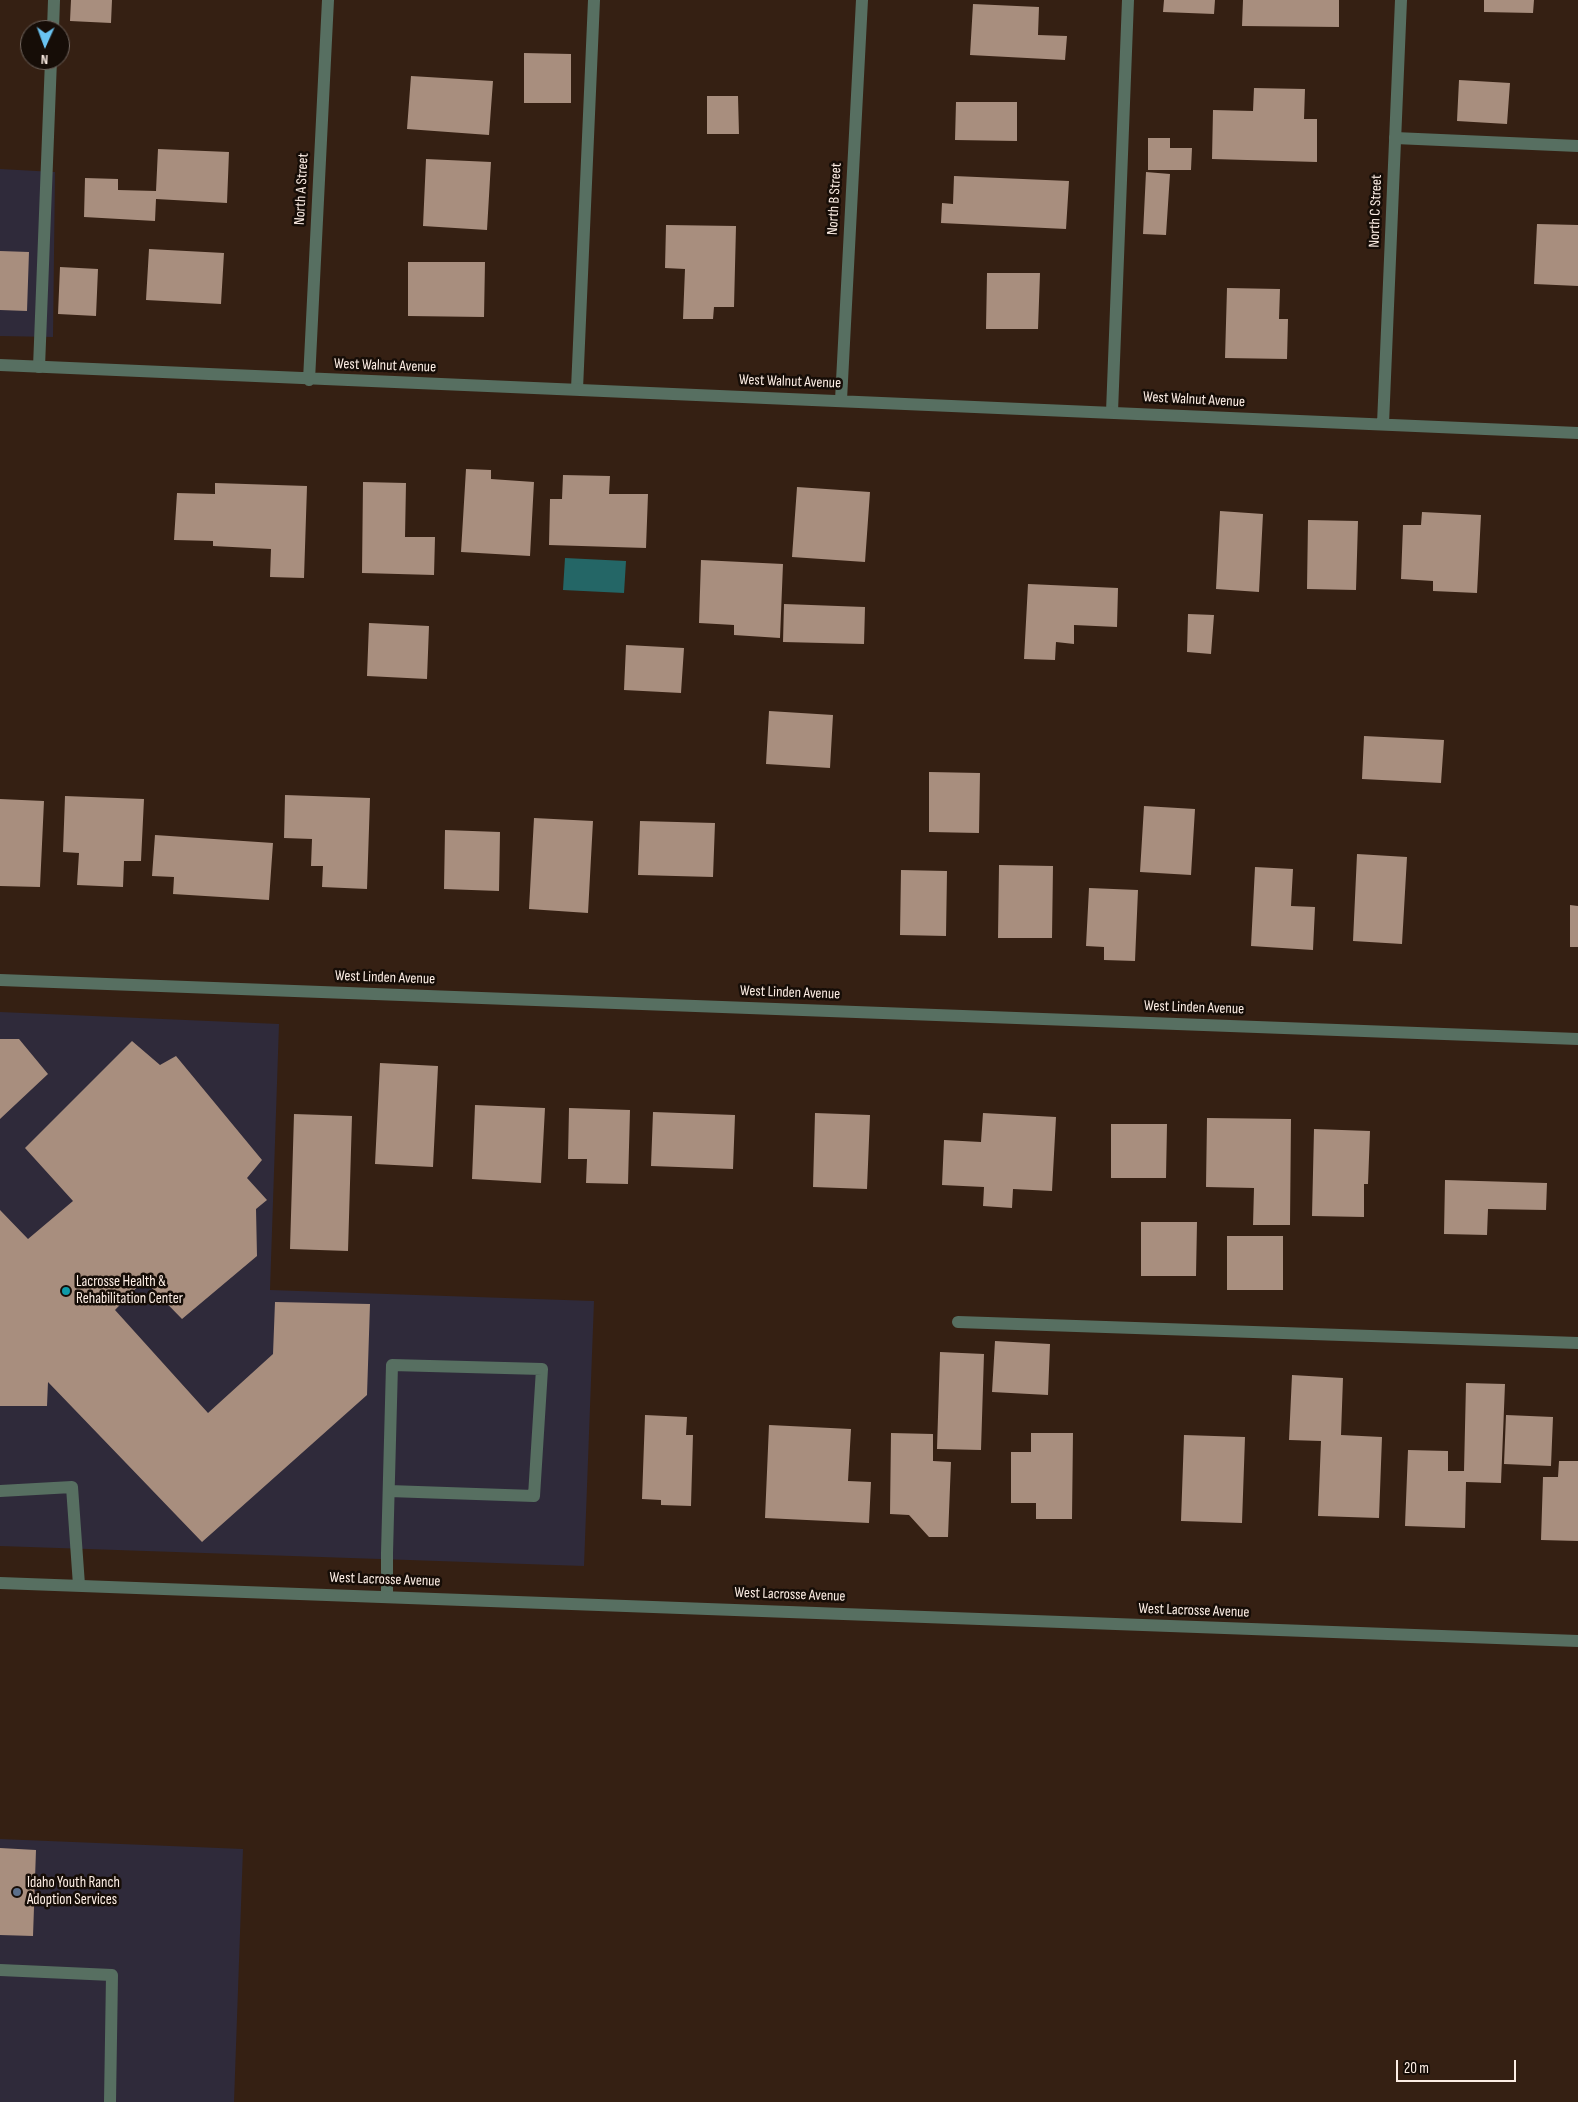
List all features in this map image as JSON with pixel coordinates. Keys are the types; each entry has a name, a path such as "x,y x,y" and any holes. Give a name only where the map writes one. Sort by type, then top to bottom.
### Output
{"street":[{"path":"53,20 54,0"},
{"name":"North A Street","path":"309,380 328,0"},
{"path":"577,389 594,0"},
{"name":"North B Street","path":"841,400 862,0"},
{"path":"1112,412 1128,0"},
{"name":"North C Street","path":"1383,424 1401,0"},
{"path":"40,367 52,70"},
{"path":"1395,138 1578,146"},
{"name":"West Walnut Avenue","path":"0,365 309,380 841,400 1578,433"},
{"name":"West Linden Avenue","path":"0,980 1578,1039"},
{"path":"958,1322 1578,1342"},
{"path":"387,1597 389,1491 392,1365 542,1369 534,1496 389,1491"},
{"path":"0,1492 72,1487 79,1585"},
{"name":"West Lacrosse Avenue","path":"0,1583 1578,1641"},
{"path":"0,1970 112,1975 110,2102"}],"shaded area":[{"path":"0,169 55,172 53,337 0,336"},
{"path":"0,1012 279,1024 270,1290 594,1301 584,1566 0,1546"},
{"path":"0,1839 243,1849 234,2102 0,2102"}],"water":[{"path":"565,558 626,561 624,593 563,590"}],"building":[{"path":"71,0 112,0 111,23 70,21"},
{"path":"1164,0 1215,0 1214,14 1163,12"},
{"path":"1243,0 1339,0 1339,27 1242,26"},
{"path":"1484,0 1534,0 1533,13 1484,12"},
{"path":"973,4 1039,7 1038,35 1067,36 1065,60 970,55"},
{"path":"524,53 571,54 571,103 524,103"},
{"path":"411,76 493,81 489,135 407,129"},
{"path":"1459,80 1510,83 1507,124 1457,121"},
{"path":"1254,88 1305,89 1304,119 1317,119 1317,162 1212,159 1213,110 1253,111"},
{"path":"707,96 738,96 739,134 707,134"},
{"path":"956,102 1017,102 1017,141 955,140"},
{"path":"1148,138 1170,138 1170,148 1192,148 1191,170 1148,170"},
{"path":"158,149 229,152 227,203 156,199 155,221 84,217 85,178 118,179 118,190 156,191"},
{"path":"426,159 491,162 487,230 423,226"},
{"path":"1146,172 1170,174 1166,235 1143,234"},
{"path":"954,176 1069,181 1066,229 941,223 942,203 953,204"},
{"path":"1537,224 1578,225 1578,286 1534,284"},
{"path":"666,225 736,226 734,307 714,307 713,319 683,319 685,269 665,268"},
{"path":"149,249 224,253 221,304 146,300"},
{"path":"0,251 29,252 27,311 0,310"},
{"path":"408,262 485,262 484,317 408,316"},
{"path":"60,267 98,269 96,316 58,314"},
{"path":"987,273 1040,273 1038,329 986,329"},
{"path":"1227,288 1280,289 1279,319 1288,319 1287,359 1225,358"},
{"path":"466,469 491,470 491,479 534,482 530,556 461,552"},
{"path":"563,475 610,476 609,494 648,494 646,548 549,545 550,499 562,499"},
{"path":"363,482 406,483 405,537 435,537 434,575 362,573"},
{"path":"215,483 307,486 304,578 270,577 271,549 213,546 213,541 174,540 177,493 215,494"},
{"path":"797,487 870,492 865,562 792,557"},
{"path":"1220,511 1263,514 1259,592 1216,589"},
{"path":"1422,512 1481,515 1477,593 1433,591 1433,581 1401,579 1403,525 1421,525"},
{"path":"1308,520 1358,521 1356,590 1307,589"},
{"path":"701,560 783,564 780,638 734,635 734,625 699,623"},
{"path":"1028,584 1118,588 1117,627 1074,625 1074,644 1056,642 1055,660 1024,659"},
{"path":"784,604 865,607 864,644 783,642"},
{"path":"1188,614 1214,615 1211,654 1187,652"},
{"path":"369,623 429,626 427,679 367,676"},
{"path":"626,645 684,648 681,693 624,690"},
{"path":"769,711 833,715 830,768 766,764"},
{"path":"1364,736 1444,740 1441,783 1362,779"},
{"path":"929,772 980,773 979,833 929,832"},
{"path":"285,795 370,798 367,889 322,887 323,866 311,866 312,839 284,838"},
{"path":"65,796 144,799 141,861 124,861 123,887 77,885 79,853 63,852"},
{"path":"0,799 44,801 40,887 0,886"},
{"path":"1144,806 1195,809 1191,875 1140,872"},
{"path":"534,818 593,821 588,913 529,909"},
{"path":"640,821 715,823 713,877 638,875"},
{"path":"445,830 500,832 499,891 444,889"},
{"path":"155,835 273,843 269,900 173,894 174,877 152,876"},
{"path":"1357,854 1407,857 1402,944 1353,941"},
{"path":"999,865 1053,866 1052,938 998,938"},
{"path":"1255,867 1293,869 1291,906 1315,907 1313,950 1251,946"},
{"path":"901,870 947,871 946,936 900,935"},
{"path":"1089,888 1138,890 1135,961 1104,960 1104,947 1086,946"},
{"path":"1570,905 1578,906 1578,947 1570,947"},
{"path":"0,1039 19,1039 48,1074 0,1119"},
{"name":"Lacrosse Health & Rehabilitation Center","path":"132,1041 160,1065 176,1056 262,1160 247,1178 267,1200 256,1209 257,1256 182,1319 144,1280 115,1310 208,1413 273,1354 275,1302 370,1304 367,1395 202,1542 48,1382 47,1406 0,1406 0,1210 28,1239 73,1201 25,1148"},
{"path":"380,1063 438,1066 433,1167 375,1164"},
{"path":"475,1105 545,1108 541,1183 472,1179"},
{"path":"569,1108 630,1110 628,1184 586,1183 587,1159 568,1159"},
{"path":"653,1112 735,1115 733,1169 651,1166"},
{"path":"815,1113 870,1115 867,1189 813,1187"},
{"path":"983,1113 1056,1117 1052,1191 1013,1189 1012,1208 983,1206 984,1187 942,1185 944,1140 981,1142"},
{"path":"294,1114 352,1116 348,1251 290,1249"},
{"path":"1207,1118 1291,1119 1290,1225 1253,1225 1254,1188 1206,1187"},
{"path":"1111,1124 1167,1124 1166,1178 1111,1178"},
{"path":"1314,1129 1370,1131 1368,1184 1364,1184 1364,1217 1312,1216"},
{"path":"1445,1180 1547,1183 1546,1210 1488,1209 1487,1235 1444,1234"},
{"path":"1141,1222 1197,1222 1196,1276 1141,1276"},
{"path":"1227,1236 1283,1236 1283,1290 1227,1290"},
{"path":"995,1341 1050,1344 1048,1395 992,1392"},
{"path":"940,1352 984,1354 981,1450 937,1449"},
{"path":"1292,1375 1343,1378 1341,1435 1382,1437 1379,1518 1318,1516 1321,1441 1289,1440"},
{"path":"1466,1383 1505,1384 1501,1483 1466,1482 1465,1528 1405,1526 1408,1450 1448,1451 1448,1471 1464,1471"},
{"path":"645,1415 687,1417 686,1435 693,1435 691,1506 661,1505 661,1500 642,1499"},
{"path":"1506,1415 1553,1417 1551,1466 1504,1464"},
{"path":"769,1425 851,1429 848,1481 871,1482 869,1523 765,1518"},
{"path":"891,1433 933,1434 933,1461 951,1462 948,1537 929,1537 909,1515 890,1514"},
{"path":"1031,1433 1073,1433 1072,1519 1036,1519 1036,1503 1011,1503 1011,1452 1031,1452"},
{"path":"1184,1435 1245,1437 1242,1523 1181,1521"},
{"path":"1559,1461 1578,1461 1578,1541 1541,1540 1543,1477 1558,1477"},
{"name":"Idaho Youth Ranch Adoption Services","path":"0,1848 36,1850 33,1936 0,1935"}],"place":[{"name":"Lacrosse Health & Rehabilitation Center","path":"66,1291"},
{"name":"Idaho Youth Ranch Adoption Services","path":"17,1892"}]}
